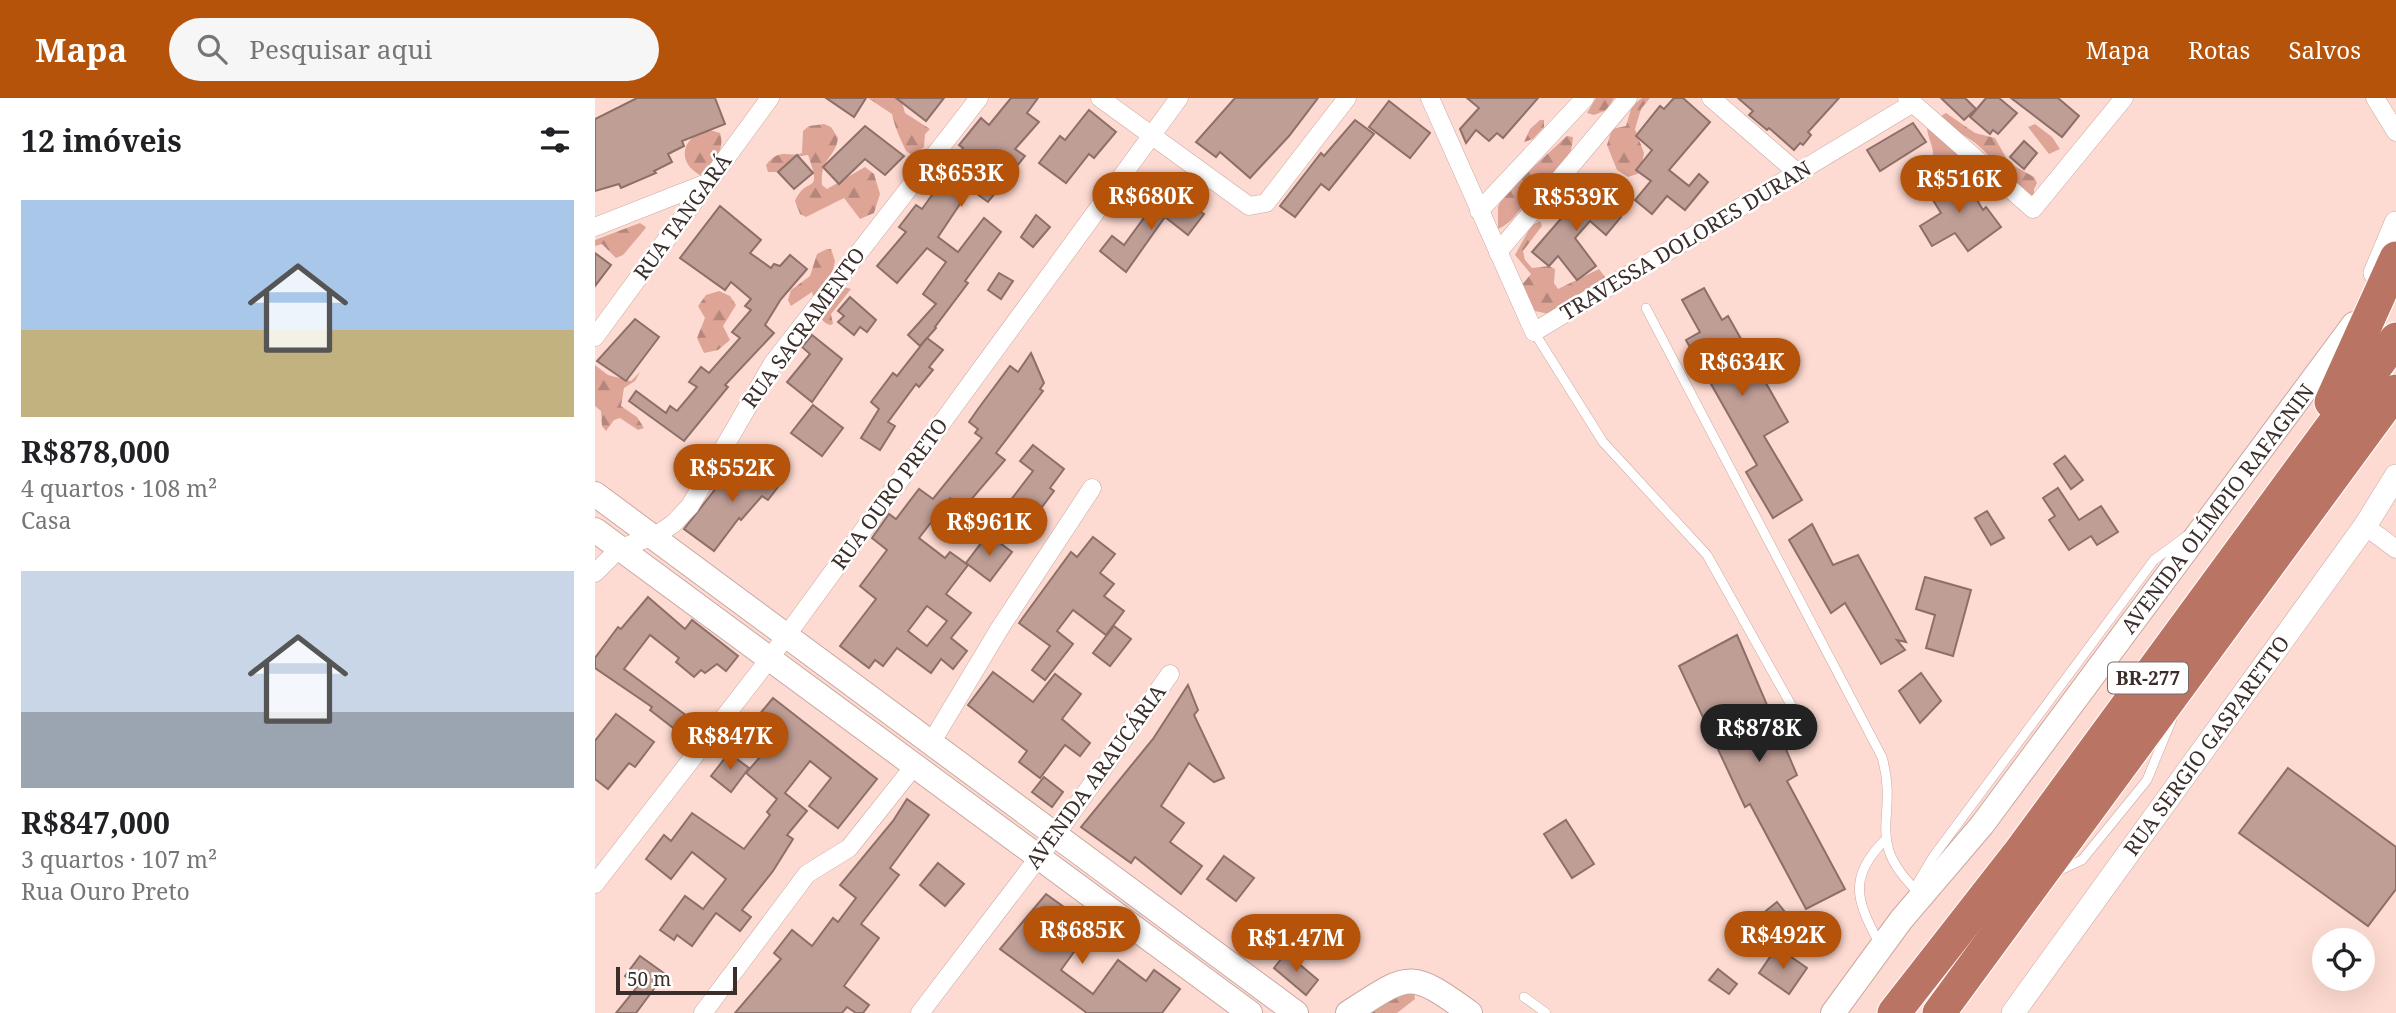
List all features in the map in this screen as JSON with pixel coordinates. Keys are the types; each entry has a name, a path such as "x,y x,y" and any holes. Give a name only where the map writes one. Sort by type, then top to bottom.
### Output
{"highway":[{"path":"2264,545 2344,379 2386,273 2396,258"},
{"path":"2344,379 2354,324"},
{"name":"BR-277","path":"1939,1013 2187,676 2264,545 2396,339"},
{"path":"2264,545 2396,383"},
{"name":"BR-277","path":"1894,1013 2264,545 2396,391"}],"main road":[{"name":"AVENIDA OLÍMPIO RAFAGNIN","path":"1833,1013 1882,948 1918,893 1982,825 2354,324"},
{"path":"595,494 1296,1013"},
{"path":"595,530 1250,1013"},
{"path":"883,740 900,719"},
{"path":"1348,1013 1394,984 1417,980 1439,990 1470,1013"}],"street":[{"name":"RUA TANGARÁ","path":"595,337 770,98"},
{"name":"RUA SACRAMENTO","path":"595,573 620,548 655,536 673,524 690,506 773,363 979,98"},
{"path":"1100,98 1249,206 1266,203 1347,98"},
{"name":"RUA OURO PRETO","path":"595,884 786,637 1179,98"},
{"name":"TRAVESSA DOLORES DURAN","path":"1430,98 1534,332 1799,174 1910,101"},
{"path":"1479,211 1585,98"},
{"path":"1498,252 1628,98"},
{"path":"1711,98 1799,174"},
{"path":"2375,98 2396,132"},
{"path":"1910,101 2033,209 2119,100"},
{"path":"595,227 709,182"},
{"name":"AVENIDA OLÍMPIO RAFAGNIN","path":"2354,324 2396,222"},
{"name":"RUA SERGIO GASPARETTO","path":"2013,1013 2365,526 2396,476"},
{"path":"931,743 1000,628 1092,488"},
{"path":"2365,526 2396,549"},
{"name":"AVENIDA ARAUCÁRIA","path":"920,1013 1055,836 1170,674"},
{"path":"703,1013 807,874 849,848 915,765"}],"lane":[{"path":"1646,308 1882,757 1887,776 1884,841 1897,873 1918,893"},
{"path":"1534,332 1603,442 1707,555 1804,728"},
{"path":"1882,948 1860,907 1857,890 1868,857 1884,841"},
{"path":"1524,997 1546,1013"}],"green space":[{"path":"868,98 901,98 905,113 930,129 925,134 924,147 912,155 906,151 892,114"},
{"path":"1596,98 1614,98 1607,110 1594,115 1587,113"},
{"path":"1642,98 1650,98 1641,109 1635,129 1644,153 1640,173 1628,177 1617,170 1607,145 1612,129 1626,126 1632,106"},
{"path":"1946,113 1975,133 1995,138 2009,163 2034,177 2037,183 2034,189 2034,204 2004,189 1993,196 1986,193 1987,180 1999,172 1979,146 1951,128 1978,169 1977,176 1949,167 1936,169 1932,164 1933,153 1927,124"},
{"path":"1540,120 1544,120 1544,127 1533,139 1524,142 1530,129"},
{"path":"824,124 831,127 838,138 825,163 822,185 827,189 865,167 874,174 880,194 874,213 860,219 844,198 806,217 800,214 795,201 804,188 814,181 808,155 795,157 782,172 768,172 766,165 776,156 802,153 803,131 809,126"},
{"path":"2035,124 2052,137 2060,149 2049,154 2028,127"},
{"path":"706,129 720,133 721,145 717,156 702,176 688,165 685,151 691,139"},
{"path":"1567,136 1573,137 1564,165 1529,198 1512,219 1498,229 1498,207 1504,194"},
{"path":"1540,221 1542,226 1523,251 1525,260 1532,268 1549,266 1555,269 1554,283 1558,289 1599,269 1608,281 1549,314 1530,310 1520,287 1531,274 1515,255 1531,226"},
{"path":"640,223 645,229 623,255 616,258 602,244 595,246 595,240"},
{"path":"831,249 835,261 830,283 851,289 831,314 833,324 830,325 819,316 812,292 791,306 788,300 791,290 810,276 817,254"},
{"path":"719,291 730,296 736,305 723,326 730,340 718,350 704,353 697,338 705,318 698,306 706,295"},
{"path":"595,365 608,375 631,381 640,372 635,381 624,388 621,406 637,417 644,428 638,430 620,418 614,420 606,431 602,426 601,411 595,406"},
{"path":"1414,990 1415,999 1397,1013 1361,1013"}],"building":[{"path":"637,98 715,98 725,124 682,141 684,146 668,154 672,162 654,171 656,173 621,188 619,184 595,191 595,119"},
{"path":"826,98 866,98 854,117"},
{"path":"896,98 944,98 926,121"},
{"path":"1011,98 1038,98 1027,113 1039,122 1015,149 1025,156 988,202 970,189 938,237 958,252 984,218 1001,232 965,281 968,283 920,346 908,335 936,304 923,294 946,262 927,248 897,283 877,266 906,232 899,227 916,205 922,209 942,181 939,179 963,148 959,145 981,118 989,125"},
{"path":"1235,98 1318,98 1289,136 1250,178 1220,152 1216,157 1196,142"},
{"path":"1467,98 1538,98 1503,138 1497,133 1489,141 1476,130 1466,143 1460,129 1479,108"},
{"path":"1674,98 1683,98 1710,122 1669,170 1689,186 1699,174 1708,182 1685,210 1667,196 1652,214 1635,200 1651,181 1636,170 1652,150 1636,136 1660,106 1664,109"},
{"path":"1738,98 1839,98 1808,132 1811,135 1803,145 1800,143 1794,150 1749,115 1753,111"},
{"path":"1941,98 1965,98 1976,109 1964,120"},
{"path":"1986,98 1999,98 2017,113 1998,134 1993,130 1990,134 1970,117"},
{"path":"2011,98 2058,98 2079,116 2062,137"},
{"path":"1389,101 1430,133 1410,158 1369,127"},
{"path":"1089,110 1116,132 1094,158 1089,154 1066,183 1039,163 1060,136 1065,140"},
{"path":"1355,120 1374,134 1329,190 1321,184 1295,217 1280,206 1321,153 1324,156"},
{"path":"1913,123 1926,142 1880,171 1867,150"},
{"path":"865,126 904,156 885,175 865,159 839,184 823,167"},
{"path":"2024,141 2037,153 2024,169 2010,157"},
{"path":"797,155 813,173 794,189 778,172"},
{"path":"1961,173 1983,210 1986,207 2001,227 1968,251 1955,233 1932,246 1920,226 1941,213 1928,192"},
{"path":"1584,186 1621,217 1606,235 1590,221 1575,238 1596,266 1577,280 1558,256 1549,266 1532,252 1572,206 1569,203"},
{"path":"1176,198 1204,214 1188,235 1165,217 1126,272 1100,251 1112,236 1124,245 1152,207 1163,215"},
{"path":"720,206 761,240 750,253 771,268 774,264 780,266 790,255 807,269 781,299 765,325 774,333 725,385 728,387 684,441 629,401 636,391 666,413 670,406 677,411 697,387 689,382 701,367 709,373 740,338 732,332 751,310 745,306 751,299 731,282 725,290 680,258"},
{"path":"1036,215 1050,227 1033,247 1021,237"},
{"path":"595,253 611,265 595,286"},
{"path":"999,273 1013,281 1001,299 988,290"},
{"path":"1704,288 1722,320 1728,316 1788,422 1764,436 1802,500 1773,518 1746,472 1757,465 1686,340 1700,332 1682,300"},
{"path":"850,297 876,320 867,332 860,327 854,335 838,322 844,316 838,311"},
{"path":"635,319 659,337 626,381 597,361"},
{"path":"812,335 842,359 812,402 787,382 810,354 802,347"},
{"path":"927,338 943,350 929,367 933,370 919,387 916,384 888,422 895,426 880,450 861,438 879,409 871,402 893,373 897,376"},
{"path":"1031,353 1044,383 1040,389 1043,391 996,453 1005,460 964,508 950,498 919,538 945,558 950,552 968,565 946,594 971,613 951,638 967,651 953,669 941,659 931,673 897,648 883,666 875,660 869,668 840,646 876,599 860,586 887,550 872,538 889,514 896,519 919,489 933,499 982,438 975,433 978,429 969,422 1010,366 1018,372","holes":["927,606 947,621 927,646 908,631"]},
{"path":"813,405 843,428 822,456 791,433"},
{"path":"1033,445 1064,469 1050,488 1054,491 1033,519 1010,501 1033,471 1020,461"},
{"path":"2065,456 2083,480 2071,489 2054,464"},
{"path":"760,460 784,479 768,500 762,496 741,520 739,518 714,551 684,529 728,473 741,484"},
{"path":"2058,488 2079,520 2101,506 2118,532 2097,545 2091,536 2069,550 2049,520 2055,516 2043,498"},
{"path":"1987,511 2004,538 1991,545 1975,518"},
{"path":"1812,524 1833,565 1858,555 1906,642 1897,640 1905,650 1881,664 1845,603 1831,613 1789,540"},
{"path":"988,534 1012,552 990,581 966,563"},
{"path":"1093,537 1115,554 1100,573 1114,584 1104,596 1124,611 1106,635 1073,610 1057,631 1073,644 1045,680 1032,670 1050,646 1019,623 1071,552 1077,557"},
{"path":"1925,577 1971,590 1953,656 1926,648 1935,615 1916,609"},
{"path":"648,597 685,629 692,620 738,656 726,671 717,664 705,673 701,670 694,677 676,662 679,658 650,635 624,669 691,719 681,734 650,710 652,707 595,668 595,658 618,627 621,629"},
{"path":"1114,626 1131,639 1110,666 1093,653"},
{"path":"1737,635 1797,775 1787,781 1845,889 1806,909 1750,804 1745,807 1679,666"},
{"path":"993,672 1033,702 1055,674 1081,694 1062,719 1090,743 1080,756 1065,745 1040,778 1019,762 1027,751 968,705"},
{"path":"1921,673 1941,701 1920,723 1899,691"},
{"path":"1188,685 1198,710 1194,715 1224,778 1214,782 1189,763 1161,806 1184,823 1170,842 1202,866 1181,894 1135,857 1131,863 1081,827 1153,739"},
{"path":"773,698 877,779 838,828 809,806 831,778 810,761 785,793 807,811 787,835 793,839 773,871 742,910 751,917 740,931 716,913 692,946 677,935 674,940 660,930 685,896 703,909 726,879 692,852 671,879 646,859 664,835 671,841 692,813 744,849 770,815 767,812 777,799 746,773 775,740 753,722"},
{"path":"616,714 654,742 635,767 629,763 608,789 595,779 595,741"},
{"path":"729,753 749,768 731,792 711,776"},
{"path":"2288,768 2396,847 2396,889 2368,926 2239,833"},
{"path":"1044,777 1063,792 1052,807 1032,792"},
{"path":"907,799 929,815 890,868 899,875 861,924 879,938 844,986 869,1005 863,1013 856,1013 847,1007 842,1013 735,1013 781,959 774,953 792,930 812,946 833,918 838,922 856,898 840,885 893,821"},
{"path":"1566,820 1594,864 1572,878 1544,834"},
{"path":"1224,856 1254,878 1236,901 1207,879"},
{"path":"938,863 964,884 945,906 920,885"},
{"path":"1046,894 1068,910 1064,916 1087,934 1061,970 1093,994 1118,960 1146,981 1154,970 1180,989 1162,1013 1087,1013 1000,949"},
{"path":"1777,902 1789,917 1768,934 1756,919"},
{"path":"1767,934 1779,943 1771,954 1760,946"},
{"path":"1777,947 1807,968 1789,994 1759,973"},
{"path":"1286,953 1318,980 1306,995 1274,968"},
{"path":"640,956 665,974 636,1013 616,1013 638,986 625,976"},
{"path":"1718,969 1737,984 1729,994 1709,980"}]}
